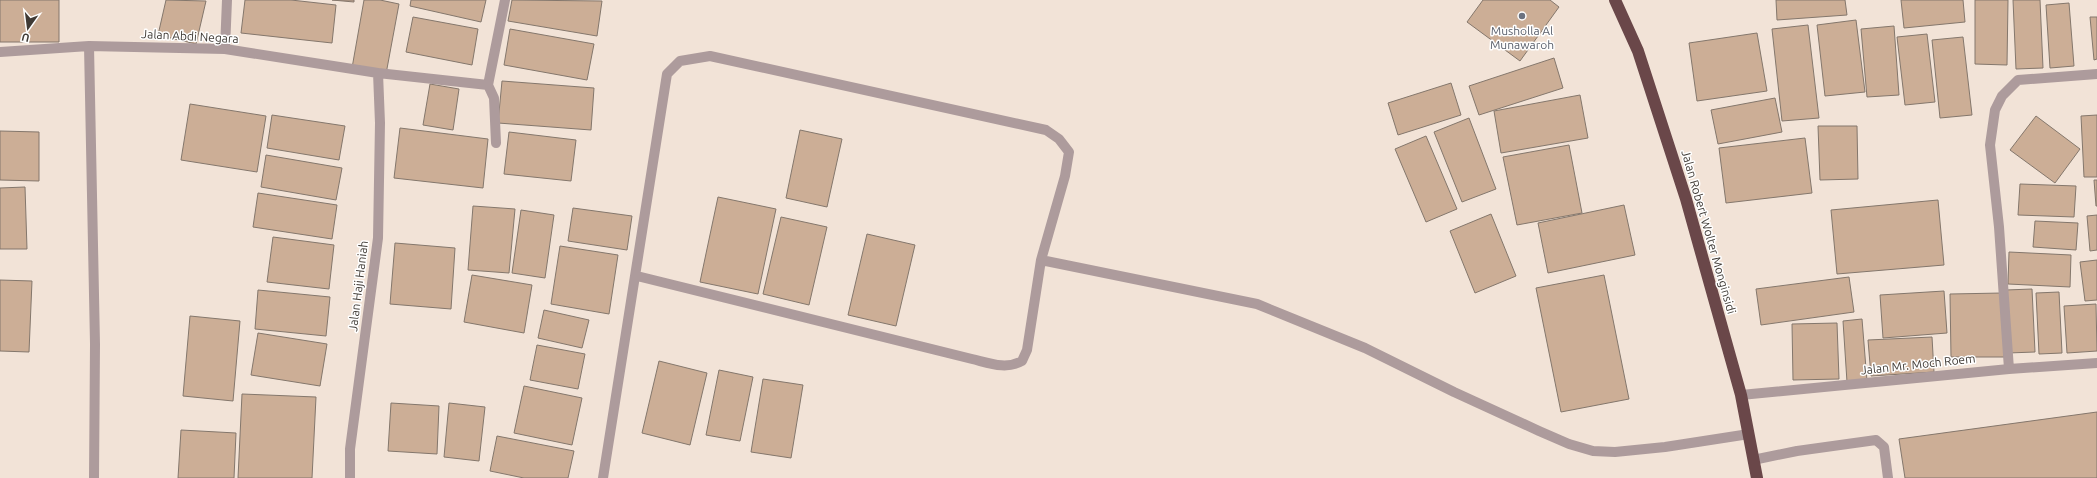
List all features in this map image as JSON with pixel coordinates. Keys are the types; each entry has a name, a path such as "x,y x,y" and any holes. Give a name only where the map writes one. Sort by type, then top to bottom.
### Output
{"highway":[{"name":"Jalan Robert Wolter Monginsidi","path":"1616,0 1640,58 1681,185 1741,395 1757,478"}],"street":[{"path":"225,49 227,0"},
{"path":"496,143 494,98 488,85 506,0"},
{"path":"89,46 95,344 94,478"},
{"name":"Jalan Abdi Negara","path":"0,52 89,46 225,49 378,73 488,85"},
{"path":"603,478 637,276 667,74 680,61 710,56 1046,130 1059,139 1069,152 1065,176 1041,260 1027,350 1022,361 1006,366 637,276"},
{"name":"Jalan Haji Haniah","path":"350,478 350,449 378,238 378,73"},
{"path":"2009,368 1999,226 1990,145 1995,110 2002,96 2018,80 2097,74"},
{"path":"1041,260 1257,304 1365,348 1454,392 1539,431 1569,444 1593,452 1615,452 1665,447 1749,434"},
{"name":"Jalan Mr. Moch Roem","path":"1741,395 2009,368 2097,363"},
{"path":"1753,460 1797,451 1876,440 1884,447 1888,478"}],"building":[{"path":"0,0 59,0 59,42 0,42"},
{"path":"166,0 206,1 196,44 158,35"},
{"path":"245,0 291,0 336,5 332,43 241,33"},
{"path":"332,0 354,0 354,2"},
{"path":"364,0 380,0 399,4 386,74 352,68"},
{"path":"411,0 486,0 481,22 410,6"},
{"path":"512,0 602,1 597,36 508,21"},
{"path":"1483,0 1550,0 1559,7 1520,61 1467,22"},
{"path":"1776,0 1845,0 1847,15 1777,20"},
{"path":"1901,0 1963,0 1965,22 1904,28"},
{"path":"1975,0 2008,0 2007,65 1975,64"},
{"path":"2013,0 2040,0 2043,68 2016,69"},
{"path":"2069,3 2074,66 2050,68 2046,5"},
{"path":"413,17 478,29 472,65 406,52"},
{"path":"2090,17 2097,17 2097,59 2094,60"},
{"path":"1856,20 1865,92 1825,96 1817,25"},
{"path":"1808,25 1819,118 1782,121 1772,29"},
{"path":"1894,26 1899,95 1867,97 1861,29"},
{"path":"510,29 594,44 587,80 504,65"},
{"path":"1757,33 1767,91 1697,101 1689,43"},
{"path":"1927,34 1935,102 1905,105 1897,37"},
{"path":"1963,37 1972,115 1940,118 1932,40"},
{"path":"1554,58 1563,88 1479,115 1469,86"},
{"path":"502,81 594,88 591,130 498,123"},
{"path":"1451,83 1461,115 1398,135 1388,103"},
{"path":"430,84 459,89 453,130 423,125"},
{"path":"1580,95 1588,138 1501,153 1494,111"},
{"path":"1775,98 1782,132 1718,144 1711,110"},
{"path":"190,104 266,116 257,172 181,160"},
{"path":"272,115 345,126 339,160 267,148"},
{"path":"2097,115 2097,177 2084,177 2081,116"},
{"path":"2036,116 2080,149 2055,183 2010,150"},
{"path":"1469,118 1496,189 1462,202 1434,132"},
{"path":"1818,126 1857,126 1858,179 1820,180"},
{"path":"400,128 488,139 483,188 394,178"},
{"path":"800,130 842,139 827,207 786,198"},
{"path":"0,131 39,132 39,181 0,180"},
{"path":"509,132 576,140 571,181 504,174"},
{"path":"1426,136 1457,209 1426,222 1395,149"},
{"path":"1805,138 1812,193 1726,203 1719,148"},
{"path":"1569,145 1582,213 1517,225 1503,157"},
{"path":"266,155 342,168 336,200 261,187"},
{"path":"2094,180 2097,180 2097,206 2096,206"},
{"path":"2020,184 2076,186 2074,217 2018,215"},
{"path":"25,187 27,249 0,249 0,188"},
{"path":"258,193 337,205 332,239 253,227"},
{"path":"718,197 776,209 758,294 700,282"},
{"path":"1938,200 1944,265 1837,274 1831,210"},
{"path":"1624,205 1635,255 1548,273 1538,223"},
{"path":"473,206 515,209 509,273 468,270"},
{"path":"573,208 632,216 627,250 568,241"},
{"path":"521,210 554,215 545,278 512,273"},
{"path":"1491,214 1516,276 1475,293 1450,231"},
{"path":"2097,215 2097,250 2090,251 2087,216"},
{"path":"781,217 827,227 809,305 763,294"},
{"path":"2035,221 2078,223 2076,250 2033,247"},
{"path":"867,234 915,245 896,326 848,315"},
{"path":"273,237 334,245 329,289 267,282"},
{"path":"395,243 455,248 451,309 390,304"},
{"path":"560,246 618,255 609,314 551,304"},
{"path":"2009,252 2071,255 2070,287 2008,284"},
{"path":"2097,260 2097,300 2085,301 2080,262"},
{"path":"472,275 532,285 524,333 464,322"},
{"path":"1604,275 1629,399 1561,412 1536,288"},
{"path":"1849,277 1854,312 1761,325 1756,289"},
{"path":"0,280 32,281 29,352 0,351"},
{"path":"2032,289 2035,352 2008,353 2006,290"},
{"path":"258,290 330,297 326,336 255,329"},
{"path":"1944,291 1947,333 1883,338 1880,295"},
{"path":"2059,292 2062,353 2039,354 2036,293"},
{"path":"2002,293 2004,357 1951,357 1950,294"},
{"path":"2096,304 2097,351 2067,353 2064,306"},
{"path":"544,310 589,320 582,348 538,338"},
{"path":"190,316 240,321 233,401 183,396"},
{"path":"1862,319 1867,381 1847,382 1843,321"},
{"path":"1837,323 1839,379 1793,380 1792,324"},
{"path":"258,333 327,344 320,386 251,375"},
{"path":"1932,337 1934,372 1871,376 1868,340"},
{"path":"537,345 585,354 578,389 530,380"},
{"path":"659,361 707,373 690,445 642,433"},
{"path":"719,370 753,377 740,441 706,435"},
{"path":"763,379 803,385 791,458 751,452"},
{"path":"524,386 582,398 572,445 514,433"},
{"path":"242,394 316,397 312,478 238,478"},
{"path":"391,403 439,406 437,454 388,451"},
{"path":"449,403 485,407 479,461 444,457"},
{"path":"2097,412 2097,478 1905,478 1899,439"},
{"path":"181,430 236,433 234,478 178,478"},
{"path":"497,436 574,451 568,478 524,478 490,471"}],"place":[{"name":"Musholla Al Munawaroh","path":"1522,16"}]}
